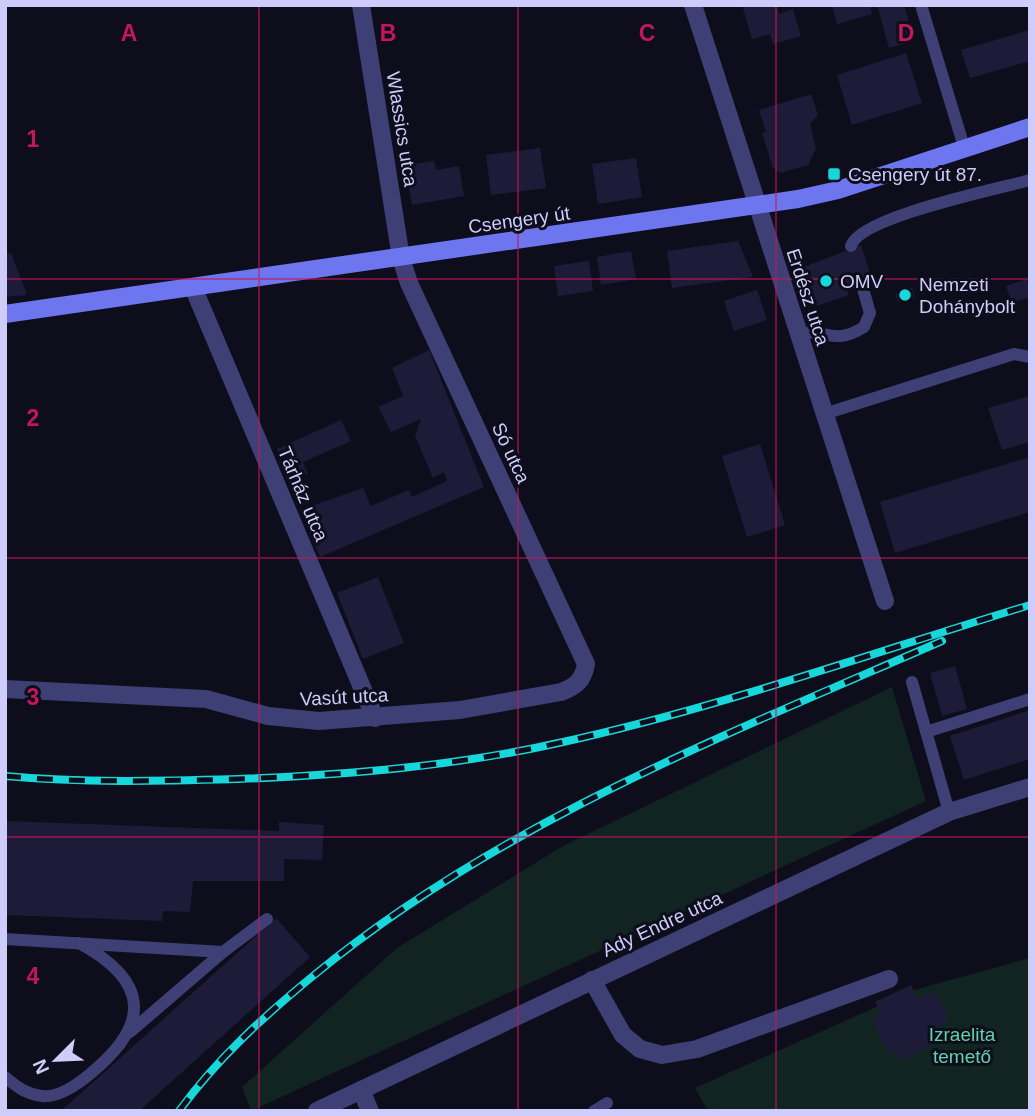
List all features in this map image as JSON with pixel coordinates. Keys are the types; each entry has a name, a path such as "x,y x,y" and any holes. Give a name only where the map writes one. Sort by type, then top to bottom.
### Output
{"main road":[{"name":"Csengery út","path":"5,314 757,206 838,190 1030,127"}],"street":[{"name":"Wlassics utca","path":"361,5 401,258"},
{"name":"Erdész utca","path":"692,5 885,601"},
{"name":"Só utca","path":"401,258 409,282 586,664"},
{"name":"Tárház utca","path":"193,287 375,718"},
{"name":"Vasút utca","path":"5,689 206,699 291,720 375,718 460,710 561,692 574,687 583,678 586,664"},
{"name":"Ady Endre utca","path":"317,1111 948,811 1030,787"},
{"path":"592,980 623,1035 640,1049 662,1055 696,1049 889,979"},
{"path":"360,1090 370,1111"}],"lane":[{"path":"920,5 964,147"},
{"path":"851,246 862,231 888,219 1030,180"},
{"path":"799,334 813,331 839,338 864,327 870,313 861,282"},
{"path":"824,414 1014,354 1030,357"},
{"path":"912,682 948,811"},
{"path":"926,732 1030,698"},
{"path":"5,1077 22,1092 45,1097 62,1093 111,1056 130,1032 223,952 267,919"},
{"path":"5,939 223,952"},
{"path":"79,943 113,967 130,988 136,1012 130,1032"},
{"path":"594,1111 607,1103"}],"green space":[{"path":"892,687 926,801 251,1111 242,1087 397,948 563,846"},
{"name":"Izraelita temető","path":"1030,958 1030,1111 708,1111 695,1088 914,990"}],"building":[{"path":"742,5 776,5 779,14 793,9 801,36 773,44 770,34 752,39"},
{"path":"832,5 870,5 872,14 837,24"},
{"path":"877,5 904,5 915,41 889,48"},
{"path":"1030,30 1030,61 970,78 961,50"},
{"path":"906,53 922,103 852,125 837,75"},
{"path":"811,94 818,115 810,124 816,149 808,165 781,173 773,168 762,133 766,132 759,110"},
{"path":"540,148 546,188 491,195 486,155"},
{"path":"636,158 642,197 598,204 592,164"},
{"path":"434,161 436,170 459,166 464,196 412,205 405,165"},
{"path":"738,241 753,277 672,288 667,251"},
{"name":"OMV","path":"861,245 871,276 845,284 849,295 817,306 804,267"},
{"path":"631,251 636,279 601,285 597,257"},
{"path":"11,253 27,295 5,297 5,254"},
{"path":"589,261 593,291 558,296 554,266"},
{"path":"1027,279 1030,297 1012,303 1006,286"},
{"name":"Nemzeti Dohánybolt","path":"912,287 915,297 898,302 895,293"},
{"path":"757,290 767,320 734,331 724,301"},
{"path":"429,350 484,487 320,557 300,510 363,488 371,506 409,490 412,497 447,481 444,472 433,478 415,436 421,419 391,432 378,407 403,396 392,368"},
{"path":"1030,396 1030,442 1002,450 988,408"},
{"path":"341,420 351,441 303,462 308,474 291,481 277,449"},
{"path":"760,444 785,525 747,537 722,456"},
{"path":"1030,457 1030,512 895,553 880,502"},
{"path":"378,577 404,643 363,659 337,593"},
{"path":"955,666 967,709 942,716 930,673"},
{"path":"1030,710 1030,759 964,780 950,736"},
{"path":"5,821 279,831 279,822 324,825 322,860 284,859 284,881 193,881 190,912 163,911 162,921 5,915"},
{"path":"276,918 310,957 139,1111 61,1111"},
{"path":"911,985 918,999 930,993 937,996 947,1017 946,1022 934,1028 940,1041 901,1060 896,1050 889,1054 872,1019 881,1014 875,1002"}],"railway":[{"path":"5,776 92,781 238,779 361,772 483,757 563,742 681,712 1030,605"},
{"path":"179,1111 225,1056 294,991 384,922 459,872 536,828 696,748 942,641"}],"place":[{"name":"Csengery út 87.","path":"834,174"},
{"name":"OMV","path":"826,281"},
{"name":"Nemzeti Dohánybolt","path":"905,295"}]}
